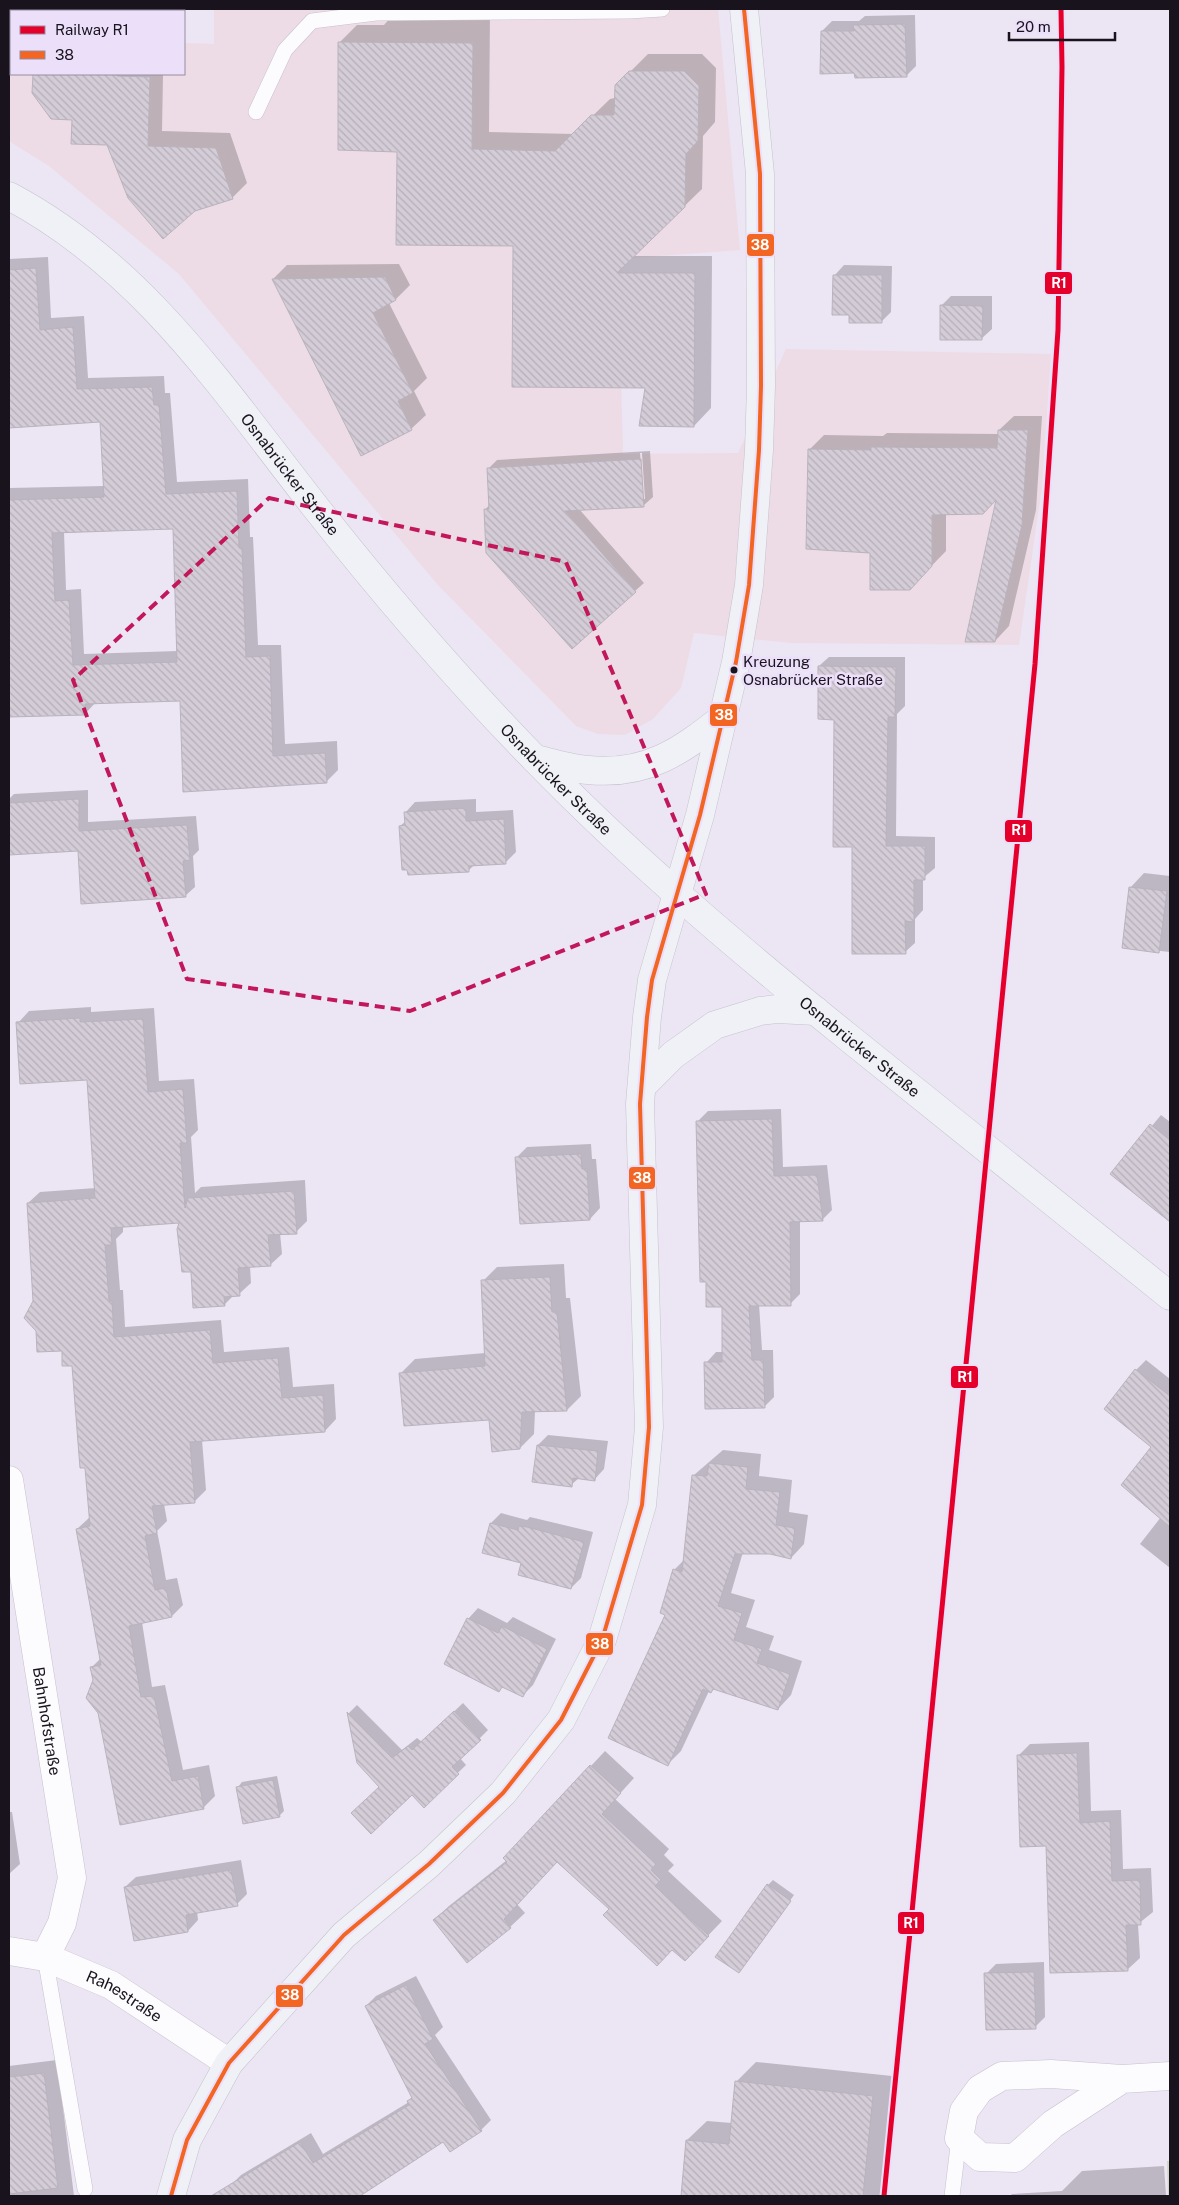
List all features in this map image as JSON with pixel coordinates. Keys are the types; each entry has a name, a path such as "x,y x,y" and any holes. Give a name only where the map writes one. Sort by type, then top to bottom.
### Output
{"main road":[{"path":"172,2196 187,2140 229,2063 344,1935 429,1864 503,1793 561,1720 602,1640 642,1505 650,1427 640,1104 652,980 675,894 700,815 736,662 749,585 761,414 760,174 744,9"},
{"name":"Osnabrücker Straße","path":"9,196 80,242 138,290 180,335 361,564 433,650 535,759 675,894 816,1011 1170,1296"},
{"path":"535,759 588,770 619,770 655,763 687,746 724,717"},
{"path":"642,1086 673,1055 715,1025 760,1011 777,1009 816,1011"}],"street":[{"name":"Bahnhofstraße","path":"9,1480 72,1878 62,1923 45,1957"},
{"name":"Rahestraße","path":"9,1951 45,1957 111,1985 229,2063"},
{"path":"1122,2079 1053,2124 1015,2158 980,2157 959,2138 964,2111 980,2089 1002,2076 1051,2074 1122,2079 1170,2076"}],"lane":[{"path":"256,112 285,50 312,21 376,13 629,11 662,9"},
{"path":"45,1957 85,2189"},
{"path":"952,2196 959,2138"}],"highlighted area":[{"path":"269,498 566,562 706,894 410,1011 187,979 73,680"}],"shaded area":[{"path":"214,9 718,9 740,250 618,259 623,454 738,453 786,349 1051,354 1042,487 1019,645 792,643 694,633 681,688 653,719 625,735 598,734 576,726 437,584 179,274 49,166 9,141 9,41 10,75 185,75 185,43 214,44"}],"green space":[{"path":"1167,2161 1170,2161 1170,2196 1168,2196"}],"building":[{"path":"905,24 907,77 855,78 854,73 820,74 821,31 854,31 853,25"},
{"path":"338,42 473,43 472,149 555,151 591,115 614,115 615,85 629,71 684,71 699,86 698,141 686,154 685,207 617,273 695,273 694,427 639,426 645,388 512,387 513,246 396,245 397,152 338,150"},
{"path":"33,75 150,77 148,146 216,148 233,199 195,211 163,239 128,198 107,145 71,144 72,120 51,119 32,93"},
{"path":"36,268 40,330 73,327 77,389 152,387 154,405 159,405 166,494 237,491 239,548 242,548 246,657 270,656 273,756 325,753 327,783 183,792 180,701 85,704 85,715 9,717 9,500 104,497 100,422 9,428 9,270","holes":["173,529 177,662 73,665 69,600 55,601 52,533"]},
{"path":"833,275 882,275 882,323 849,323 849,315 832,315"},
{"path":"385,277 396,300 373,313 413,393 398,401 412,430 361,456 272,279"},
{"path":"940,305 983,306 982,340 940,340"},
{"path":"998,430 1028,430 1022,525 995,642 965,642 996,500 983,514 932,515 932,566 910,590 870,590 870,553 806,549 808,449 871,450 871,447 997,448"},
{"path":"641,459 644,507 565,511 636,592 572,649 486,553 484,509 489,509 487,468"},
{"path":"818,666 896,667 895,717 888,717 886,846 925,846 925,880 914,880 914,922 905,921 906,954 852,954 852,847 833,847 834,720 818,719"},
{"path":"79,799 79,831 187,825 190,860 183,861 186,897 81,904 78,851 9,855 9,803"},
{"path":"466,808 466,821 504,819 506,864 469,866 469,872 408,875 407,870 402,870 399,826 405,825 404,812"},
{"path":"1129,887 1167,891 1159,953 1122,948"},
{"path":"80,1018 80,1022 143,1019 148,1092 183,1089 187,1143 180,1143 185,1208 188,1198 294,1191 297,1234 268,1235 271,1266 238,1268 240,1296 224,1297 225,1306 193,1308 191,1272 182,1272 177,1229 179,1223 111,1228 112,1245 105,1245 109,1301 112,1301 114,1337 210,1330 213,1363 278,1358 282,1398 323,1395 325,1432 190,1442 195,1503 152,1506 157,1533 145,1536 155,1590 166,1588 172,1617 129,1626 141,1697 154,1696 172,1781 198,1776 204,1809 120,1825 98,1713 86,1698 93,1680 90,1667 101,1665 76,1529 90,1526 85,1468 80,1468 72,1366 62,1366 62,1351 37,1352 36,1331 24,1318 33,1301 27,1203 95,1198 87,1080 20,1084 16,1022"},
{"path":"772,1119 774,1176 817,1175 823,1221 790,1222 791,1306 749,1306 752,1360 763,1360 765,1408 705,1409 704,1362 722,1362 722,1307 706,1307 706,1282 700,1282 696,1121"},
{"path":"1150,1124 1170,1140 1170,1222 1110,1174"},
{"path":"581,1154 582,1169 587,1169 590,1220 520,1224 515,1157"},
{"path":"550,1277 552,1312 557,1312 567,1411 522,1412 520,1449 492,1452 489,1420 404,1426 399,1373 485,1366 481,1280"},
{"path":"1135,1369 1170,1396 1170,1527 1121,1485 1151,1447 1104,1409"},
{"path":"537,1445 598,1451 595,1481 573,1478 572,1487 532,1482"},
{"path":"709,1463 748,1467 746,1489 780,1492 776,1525 795,1528 791,1559 770,1554 735,1554 718,1606 742,1613 734,1640 762,1649 757,1663 790,1674 778,1710 713,1689 711,1693 703,1689 668,1766 608,1738 665,1615 660,1613 673,1569 682,1572 692,1475 707,1476"},
{"path":"490,1523 518,1530 519,1526 527,1527 584,1542 571,1589 518,1575 521,1563 482,1553"},
{"path":"467,1618 498,1633 502,1626 547,1649 523,1697 502,1687 499,1692 444,1664"},
{"path":"454,1711 481,1740 452,1767 459,1774 424,1808 412,1795 371,1834 351,1813 379,1787 357,1763 347,1712 392,1758 408,1746 412,1750"},
{"path":"1077,1753 1080,1823 1110,1821 1112,1881 1140,1880 1141,1925 1126,1925 1128,1971 1050,1973 1046,1846 1020,1847 1017,1755"},
{"path":"590,1765 621,1793 602,1814 656,1864 651,1870 661,1880 655,1886 709,1936 685,1961 672,1950 657,1966 603,1915 609,1909 557,1862 504,1919 511,1928 467,1963 433,1920 507,1862 503,1858"},
{"path":"273,1780 280,1817 243,1824 236,1787"},
{"path":"231,1870 238,1906 186,1915 188,1932 134,1941 124,1887"},
{"path":"767,1884 791,1901 739,1973 715,1957"},
{"path":"1034,1972 1036,2029 986,2030 984,1973"},
{"path":"406,1985 433,2039 425,2044 482,2131 450,2152 443,2142 360,2196 211,2196 300,2142 313,2163 409,2105 407,2101 412,2098 365,2006"},
{"path":"44,2073 58,2188 9,2194 9,2077"},
{"path":"735,2081 873,2096 863,2196 681,2196 686,2140 729,2144"}],"rail line":[{"name":"R1","path":"884,2196 1035,664 1058,330 1062,67 1061,9"}],"transit line":[{"name":"38","path":"171,2196 187,2140 229,2063 344,1935 429,1864 503,1793 561,1720 602,1640 642,1505 649,1427 640,1104 647,1017 652,980 700,815 736,662 749,585 759,450 761,386 760,174 744,9"}],"place":[{"name":"Kreuzung Osnabrücker Straße","path":"734,670"}]}
